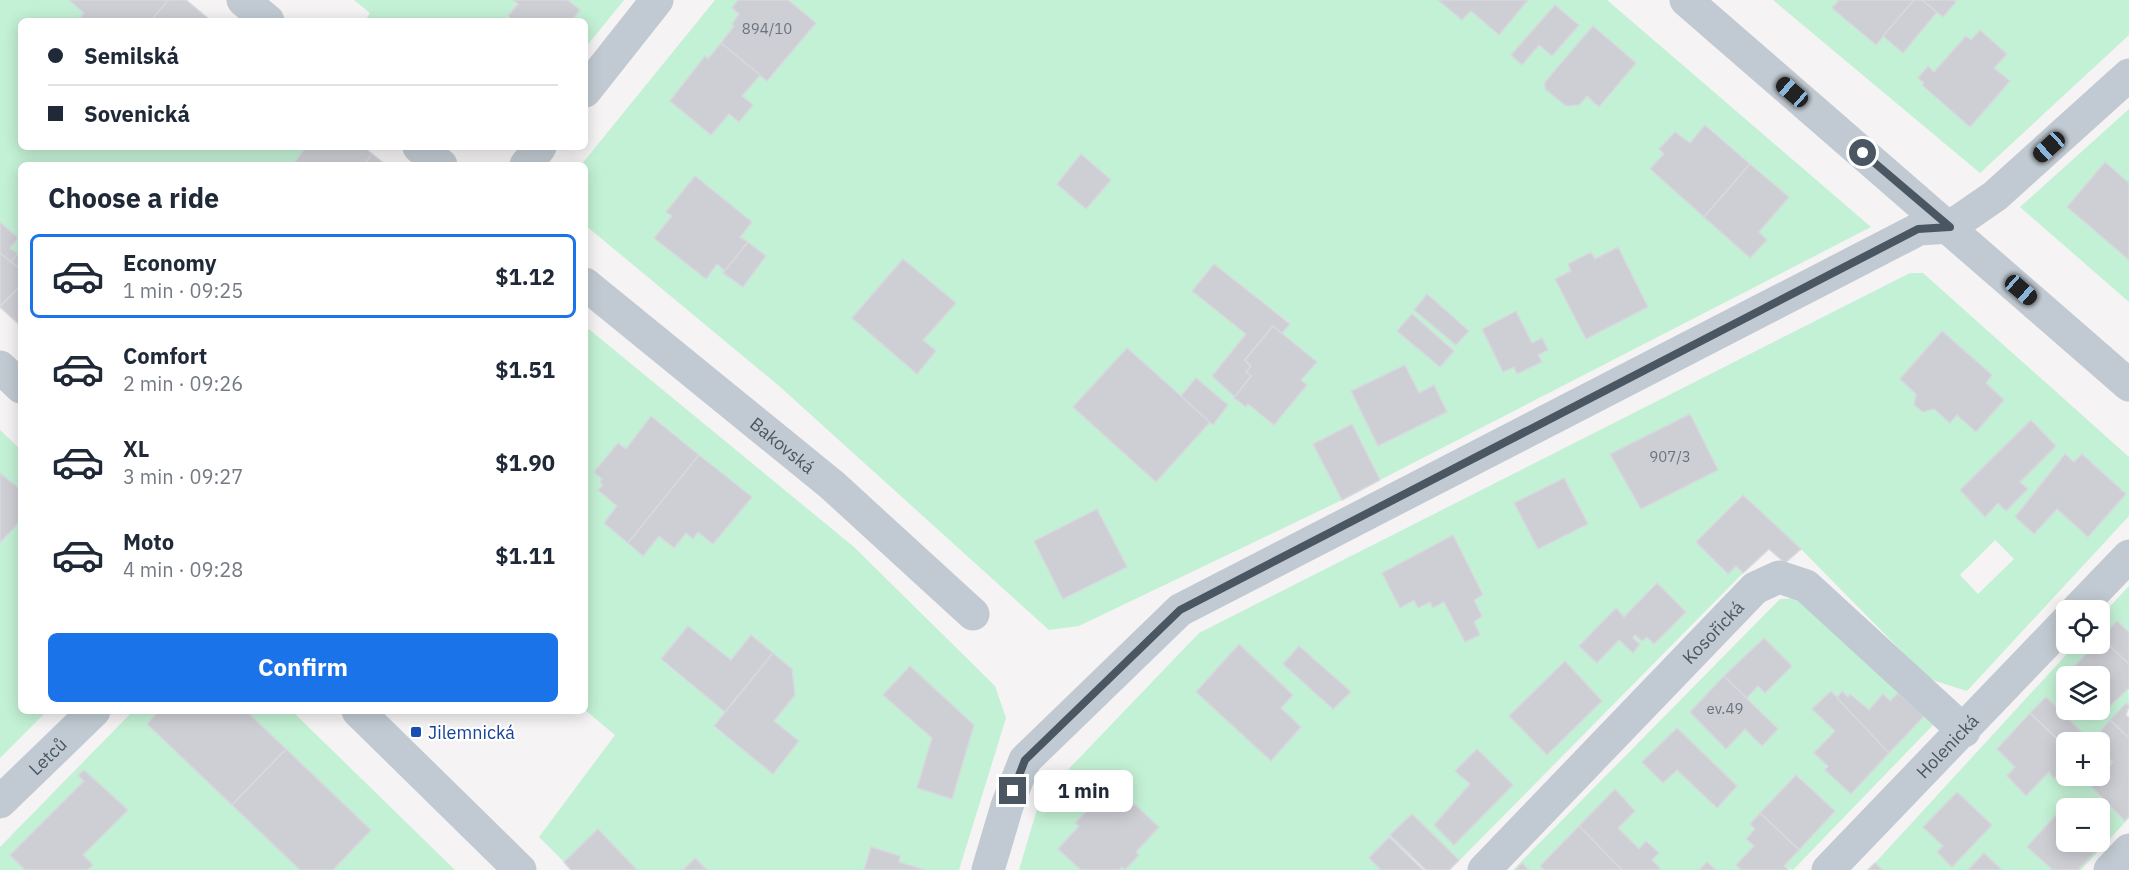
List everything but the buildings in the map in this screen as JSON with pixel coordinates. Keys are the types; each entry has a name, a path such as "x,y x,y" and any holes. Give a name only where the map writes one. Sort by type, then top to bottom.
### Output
{"street":[{"path":"243,0 264,18"},
{"path":"588,87 657,0"},
{"path":"1686,0 1950,227 2129,385"},
{"path":"988,870 1007,806 1025,760 1180,610 1918,229 1950,227 1995,196 2129,75"},
{"path":"423,150 437,162"},
{"path":"528,162 538,150"},
{"name":"Bakovská","path":"588,286 832,485 973,614"},
{"path":"0,368 18,384"},
{"path":"2087,600 2129,556"},
{"name":"Kosořická","path":"1484,870 1755,588 1779,577 1806,586 1964,731"},
{"name":"Holenická","path":"1828,870 2056,633"},
{"name":"Letců","path":"0,802 91,714"},
{"path":"361,714 520,870"},
{"path":"2110,870 2129,850"}],"green space":[{"path":"0,0 70,0 84,13 80,18 18,18 18,150 304,150 295,162 18,162 18,238 0,222"},
{"path":"354,0 513,0 518,4 506,18 367,18 370,13"},
{"path":"568,0 624,0 588,44 588,18 573,18 580,10"},
{"path":"715,0 738,0 732,8 739,14 732,23 734,26 708,59 705,57 670,101 711,135 729,114 739,122 753,105 742,96 760,75 768,81 815,23 788,0 1438,0 1462,20 1471,11 1499,35 1528,0 1607,0 1871,227 1380,480 1352,424 1313,444 1342,500 1079,626 1049,630 778,385 588,227 588,162 583,162","holes":["1555,5 1579,24 1552,56 1539,45 1522,65 1511,55","1593,26 1636,63 1600,107 1587,96 1579,105 1566,106 1545,89 1545,82","1706,125 1789,197 1759,232 1767,240 1751,257 1650,170 1664,154 1659,149 1675,132 1690,143","1081,154 1111,180 1086,209 1057,184","695,176 751,222 740,237 765,256 717,264 706,279 654,238 672,216 667,212","1618,247 1648,307 1586,339 1555,280 1571,271 1568,264 1590,252 1595,259","903,259 956,303 923,340 916,373 852,318","1214,264 1290,323 1282,333 1317,362 1301,380 1307,385 1274,425 1248,404 1245,407 1234,399 1235,397 1212,376 1246,334","1427,295 1469,330 1456,345 1415,310","1516,311 1532,343 1542,338 1538,355 1541,362 1517,374 1514,367 1503,371 1482,329","1412,314 1454,350 1440,367 1398,331","1127,348 1181,396 1196,378 1228,405 1213,424 1210,422 1156,482 1073,407","1405,365 1419,393 1434,385 1447,412 1379,446 1351,392","1097,509 1127,567 1064,599 1034,541"]},
{"path":"1773,0 1839,0 1832,8 1875,45 1883,36 1937,12 1943,17 1956,2 1954,0 2129,0 2129,35 1980,173","holes":["1980,30 2007,54 1994,68 2010,82 1970,126 1922,86 1924,83 1918,78 1927,66 1934,72 1966,36 1971,40"]},
{"path":"2129,109 2129,183 2105,163 2067,207 2129,260 2129,302 2020,207"},
{"path":"18,238 18,254 10,248"},
{"path":"1910,273 1923,273 2129,457 2129,516 1967,691 1929,679 1801,549 1742,495 1696,542 1727,574 1736,566 1743,573 1450,870 1459,859 1412,815 1390,835 1426,870 1389,837 1369,858 1381,870 1119,870 1122,867 1125,869 1139,855 1136,852 1159,827 1116,787 1095,809 1092,806 1076,822 1079,826 1081,870 1019,870 1040,799 1199,633","holes":["1942,331 1992,375 1986,383 2004,400 1976,432 1957,415 1950,423 1934,409 1923,412 1914,405 1916,394 1900,379","1690,414 1718,470 1641,509 1611,454","2032,420 2056,446 2020,482 2028,490 2006,511 1998,503 1985,517 1960,490","2082,454 2126,494 2088,537 2057,509 2034,534 2015,517 2065,455 2074,462","1564,479 1588,524 1538,549 1515,503","1453,535 1483,594 1474,600 1482,615 1474,622 1480,635 1465,642 1444,602 1433,608 1430,602 1418,608 1414,600 1400,607 1382,573","1995,540 2014,559 1978,594 1960,575","1656,583 1686,611 1654,644 1647,637 1642,641 1635,635 1633,638 1639,644 1619,640 1597,662 1580,646 1616,608 1624,617","1239,645 1293,694 1281,708 1301,727 1270,760 1196,692","1298,647 1333,709 1283,664","1565,661 1602,701 1547,755 1510,716","1455,771 1512,785 1434,825 1470,784"]},
{"path":"588,328 854,547 995,686 1006,718 959,870 925,870 899,862 900,856 871,847 864,870 707,870 695,858 683,870 637,870 598,830 564,862 539,837 615,735 588,712","holes":["652,416 751,497 698,532 693,539 686,533 674,548 659,536 643,555 604,523 617,506 599,490 603,485 602,479 594,472 618,443 626,449","688,627 731,660 751,635 792,669 795,695 774,721 799,742 773,773 714,727 725,712 661,660","910,666 974,725 952,798 917,788 932,738 883,695"]},
{"path":"0,430 18,447 18,488 0,473"},
{"path":"18,523 18,714 44,714 0,758 0,543"},
{"path":"2129,586 2129,632 2117,621 2110,628 2110,606"},
{"path":"1798,598 1899,693 1933,725 1793,870 1784,866 1835,811 1797,775 1750,824 1755,829 1746,839 1754,846 1736,865 1741,870 1716,870 1707,862 1699,870 1658,870 1660,868 1652,860 1659,853 1647,841 1639,849 1618,828 1635,811 1615,789 1540,865 1544,870 1529,870 1522,863 1513,870 1780,599","holes":["1764,638 1791,666 1758,686 1747,698 1778,729 1762,745 1745,729 1726,748 1690,712","1830,691 1837,698 1842,691 1848,697 1851,694 1869,710 1883,695 1890,701 1899,693 1923,717 1851,794 1825,770 1835,731 1812,709","1677,728 1737,787 1716,808 1677,770 1663,783 1642,762"]},
{"path":"2067,654 2086,654 2075,666 2056,666 2056,707 2046,697 2015,767 2007,777 2026,795 2049,772 2056,777 2056,786 2107,786 2104,798 2056,798 2056,815 2028,847 2053,870 2002,870 1984,853 1968,870 1883,870 1875,863","holes":["1957,792 1992,825 1952,866 1937,853 1943,846 1923,827"]},
{"path":"2128,687 2129,706 2126,703 2100,732 2082,732 2070,720 2110,720 2110,705"},
{"path":"130,714 156,714 147,724 300,870 87,870 93,865 83,855 127,810 84,770 78,775 84,781 10,855 25,870 0,870 0,847"},
{"path":"249,714 295,714 455,870 333,870 370,830"},
{"path":"2110,807 2124,820 2129,816 2110,839"},
{"path":"2094,852 2098,852 2081,870 2078,870"}],"place":[{"name":"Jilemnická","path":"416,732"}],"route":[{"path":"1013,791 1025,760 1180,610 1918,229 1950,227 1863,153"}]}
